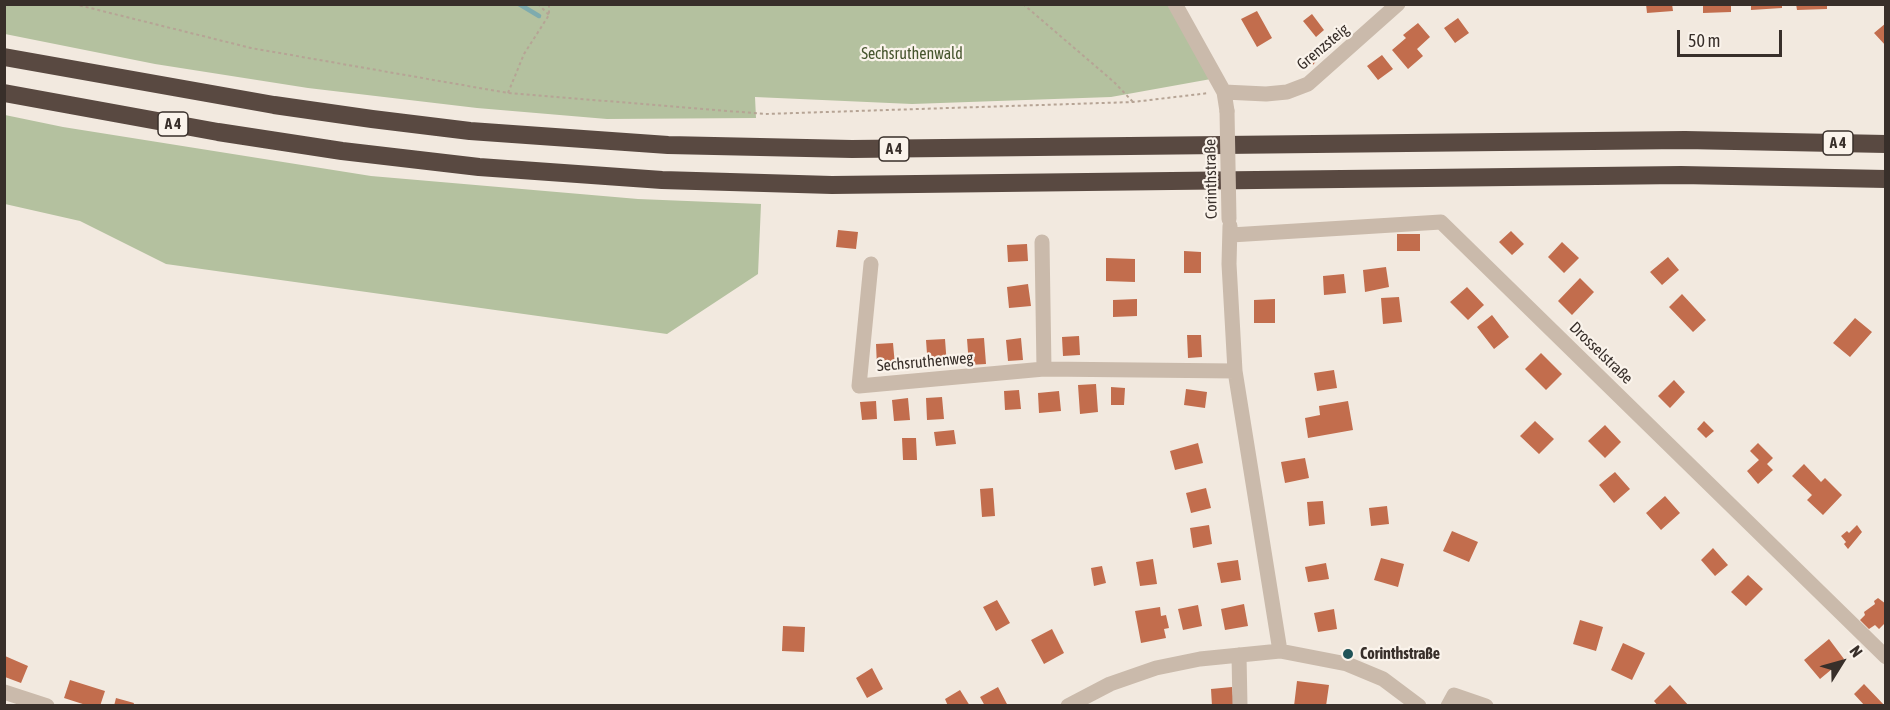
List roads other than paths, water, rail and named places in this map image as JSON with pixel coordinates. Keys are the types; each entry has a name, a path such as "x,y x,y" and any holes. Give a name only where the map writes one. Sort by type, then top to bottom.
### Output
{"highway":[{"name":"A 4","path":"4,57 274,105 372,119 470,130 668,145 864,149 1685,140 1886,144"},
{"name":"A 4","path":"4,93 218,132 342,151 479,167 662,180 832,185 1681,175 1886,179"}],"street":[{"name":"Corinthstraße","path":"1174,4 1224,92 1227,111 1229,264 1235,371 1280,651"},
{"name":"Grenzsteig","path":"1224,92 1266,94 1287,92 1308,84 1398,4"},
{"name":"Drosselstraße","path":"1230,227 1441,222 1886,657"},
{"path":"1042,242 1044,369"},
{"name":"Sechsruthenweg","path":"871,264 859,386 1044,369 1235,371"},
{"path":"1068,705 1110,684 1156,668 1200,659 1280,651 1347,664 1383,679 1419,705"},
{"path":"1239,655 1240,705"},
{"path":"4,692 47,705"},
{"path":"1448,705 1454,695 1486,705"}],"waterway":[{"path":"519,4 539,16"}],"place":[{"name":"Corinthstraße","path":"1348,654"}],"park label":[{"name":"Sechsruthenwald","path":"912,54"}]}
